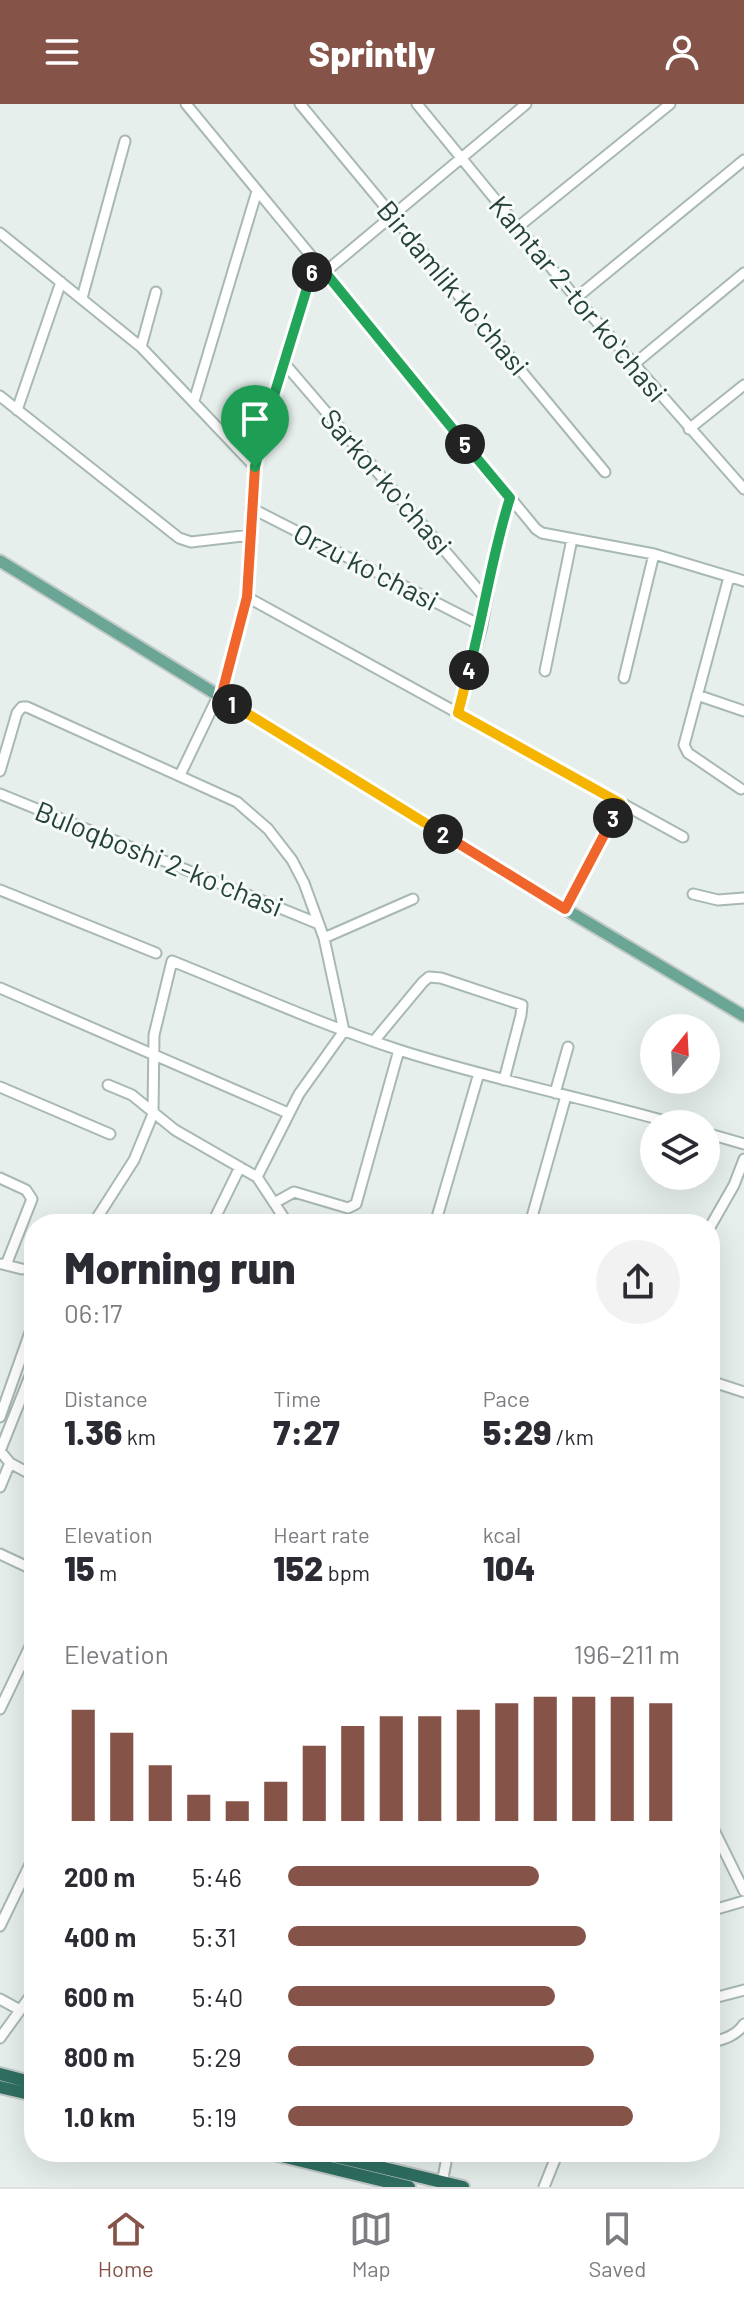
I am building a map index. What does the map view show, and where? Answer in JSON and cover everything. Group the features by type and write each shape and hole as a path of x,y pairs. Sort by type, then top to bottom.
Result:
{"highway":[{"path":"0,2074 24,2080"},
{"path":"0,2087 24,2093"},
{"path":"306,2162 409,2187"},
{"path":"357,2162 463,2187"}],"main road":[{"path":"0,561 744,1016"}],"street":[{"path":"186,104 536,529 654,554 744,581"},
{"name":"Birdamlik koʻchasi","path":"300,104 605,472"},
{"name":"Kamtar 2-tor koʻchasi","path":"417,104 576,298 744,489"},
{"path":"325,272 526,104"},
{"path":"518,227 666,105"},
{"path":"82,298 125,141"},
{"path":"576,298 744,160"},
{"path":"194,401 257,191"},
{"path":"0,233 141,347 255,467"},
{"path":"180,775 220,697 247,597 255,467 267,418 316,261"},
{"path":"633,365 744,273"},
{"path":"17,410 61,282"},
{"path":"141,347 156,292"},
{"name":"Sarkor koʻchasi","path":"285,364 487,600"},
{"path":"689,429 744,385"},
{"path":"0,396 179,538 191,542 251,535"},
{"path":"458,713 482,626 497,539 510,498"},
{"name":"Orzu koʻchasi","path":"251,508 482,626"},
{"path":"545,671 572,539"},
{"path":"624,678 654,554"},
{"path":"729,577 684,745 685,750 741,789"},
{"path":"247,597 683,837"},
{"path":"697,695 744,711"},
{"path":"0,771 17,713 22,707 27,707 237,802 268,829 298,871 324,938 344,1031 288,1113 257,1177"},
{"name":"Buloqboshi 2-koʻchasi","path":"0,794 319,924"},
{"path":"565,909 620,803"},
{"path":"0,890 156,953"},
{"path":"693,894 718,900 744,898"},
{"path":"324,938 413,899"},
{"path":"99,1214 134,1160 153,1114 152,1052 172,961 399,1050 640,1115"},
{"path":"374,1041 423,982 429,977 441,978 522,1005 504,1080"},
{"path":"0,988 288,1113"},
{"path":"555,1093 568,1047"},
{"path":"276,1202 294,1192 348,1208 356,1204 399,1050"},
{"path":"438,1214 479,1073"},
{"path":"108,1085 132,1095 175,1130 257,1177 283,1214"},
{"path":"0,1087 110,1134"},
{"path":"533,1214 566,1096"},
{"path":"720,1137 744,1144"},
{"path":"717,1214 744,1159"},
{"path":"217,1214 240,1167"},
{"path":"0,1178 26,1190 32,1199 25,1214"},
{"path":"22,1269 3,1264 24,1217"},
{"path":"0,1417 24,1349"},
{"path":"720,1384 744,1392"},
{"path":"24,1391 0,1451 10,1463 24,1471"},
{"path":"0,1487 10,1463"},
{"path":"0,1554 24,1565"},
{"path":"0,1709 24,1659"},
{"path":"720,1842 744,1891"},
{"path":"0,1926 24,1877"},
{"path":"720,1908 744,1901"},
{"path":"720,1996 744,1990"},
{"path":"0,1999 20,2010"},
{"path":"0,2038 24,2005"},
{"path":"720,2040 739,2031 744,2024"},
{"path":"442,2183 446,2162"},
{"path":"544,2187 554,2162"}],"route":[{"path":"316,261 510,498 497,539 482,626 458,713 620,803 565,909 221,697 247,597 255,467 267,418 316,261"}]}
